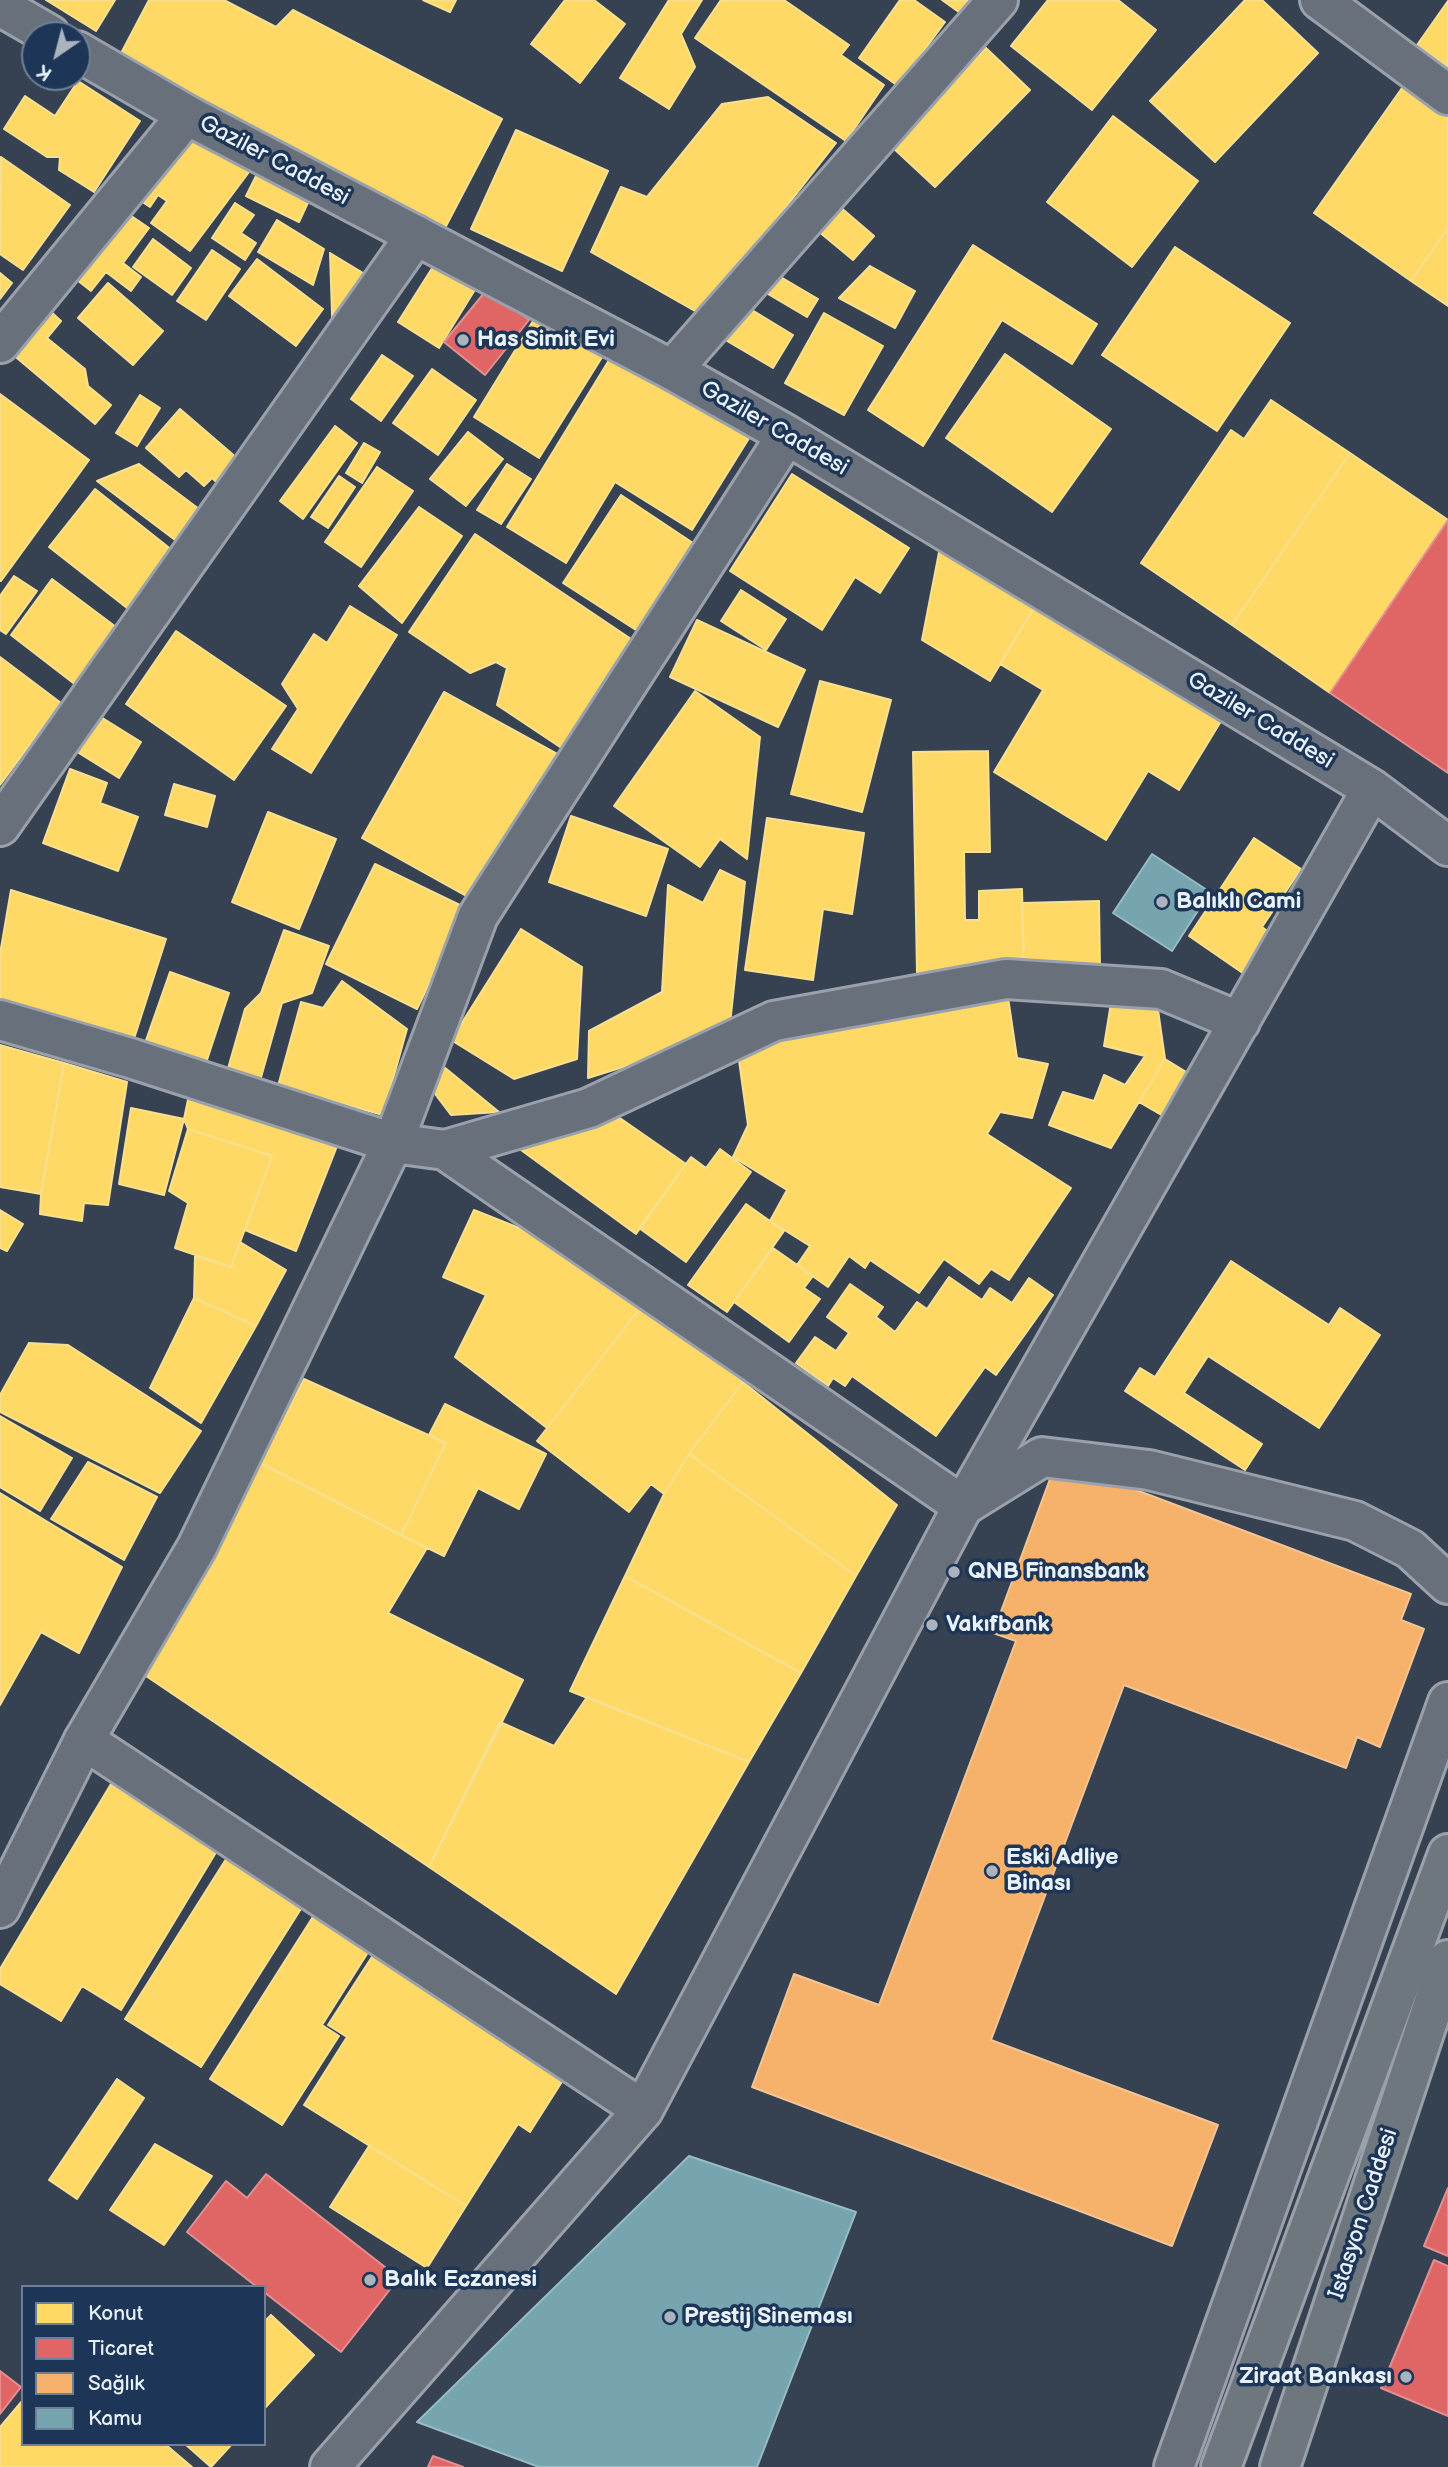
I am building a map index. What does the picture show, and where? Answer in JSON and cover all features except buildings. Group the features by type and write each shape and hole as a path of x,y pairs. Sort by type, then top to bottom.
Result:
{"main road":[{"path":"1221,2467 1448,1854"},
{"name":"Istasyon Caddesi","path":"1280,2467 1448,1960"}],"street":[{"path":"671,370 998,0"},
{"path":"1320,0 1448,95"},
{"path":"0,6 26,21"},
{"name":"Gaziler Caddesi","path":"91,59 187,115 671,370 787,435 1372,789 1448,846"},
{"path":"0,343 187,115"},
{"path":"0,826 416,235"},
{"path":"0,1908 84,1740 197,1546 393,1143 478,916 787,435"},
{"path":"330,2467 643,2110 962,1506 1372,789"},
{"path":"0,1020 130,1058 393,1143 445,1150 589,1108 774,1021 1006,979 1161,989 1240,1022"},
{"path":"445,1150 962,1506"},
{"path":"962,1506 1042,1457 1149,1471 1355,1521 1410,1549 1448,1584"},
{"path":"1174,2467 1448,1702"},
{"path":"84,1740 643,2110"}],"place":[{"name":"Has Simit Evi","path":"463,340"},
{"name":"Balıklı Cami","path":"1162,902"},
{"name":"QNB Finansbank","path":"954,1572"},
{"name":"Vakıfbank","path":"932,1625"},
{"name":"Eski Adliye Binası","path":"992,1871"},
{"name":"Balık Eczanesi","path":"370,2280"},
{"name":"Prestij Sineması","path":"670,2317"},
{"name":"Ziraat Bankası","path":"1406,2377"}]}
